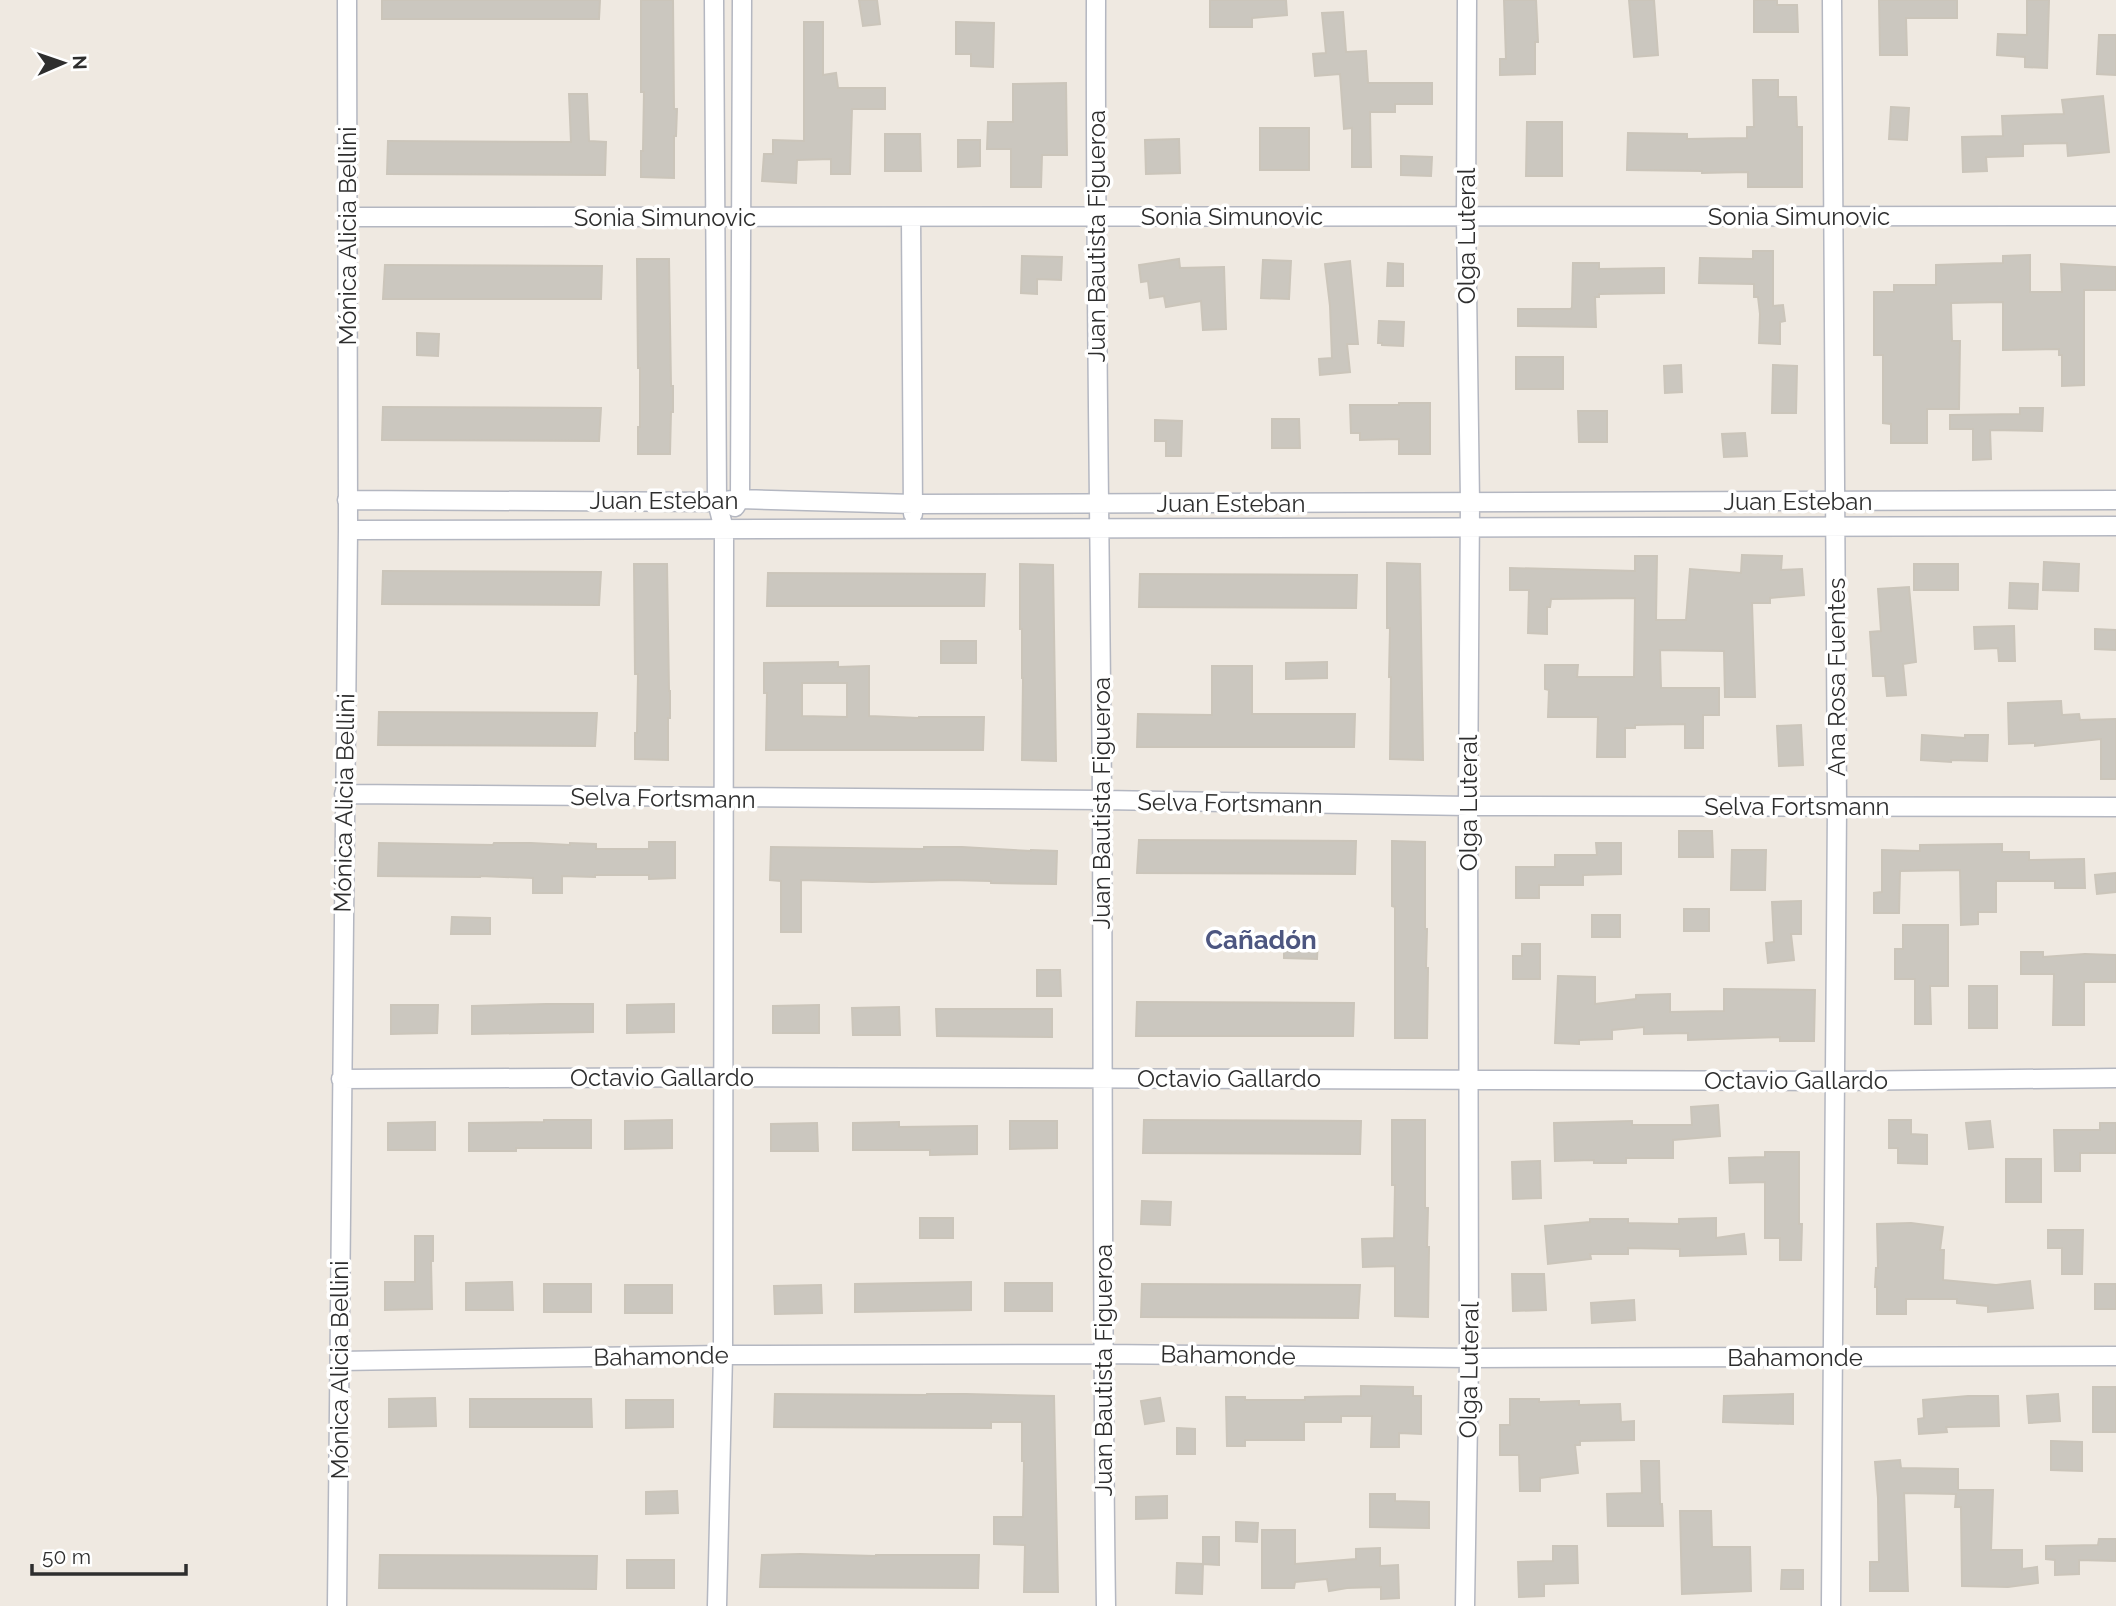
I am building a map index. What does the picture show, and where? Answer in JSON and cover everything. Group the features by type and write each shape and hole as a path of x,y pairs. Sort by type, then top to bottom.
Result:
{"street":[{"name":"Mónica Alicia Bellini","path":"337,1606 348,530 347,0"},
{"path":"714,0 717,502 724,529 723,1355 717,1606"},
{"path":"724,529 740,499 741,0"},
{"name":"Juan Bautista Figueroa","path":"1096,0 1102,1354 1106,1606"},
{"name":"Olga Luteral","path":"1465,1606 1469,1358 1470,502 1465,216 1467,0"},
{"name":"Ana Rosa Fuentes","path":"1831,1606 1837,806 1832,0"},
{"name":"Sonia Simunovic","path":"347,217 2116,216"},
{"path":"911,217 912,529"},
{"name":"Juan Esteban","path":"346,500 717,502 740,499 913,504 2116,500"},
{"name":"Juan Esteban","path":"348,530 2116,526"},
{"name":"Selva Fortsmann","path":"344,794 1468,806 2116,807"},
{"name":"Octavio Gallardo","path":"341,1079 723,1077 1834,1081 2116,1078"},
{"name":"Bahamonde","path":"340,1361 723,1355 1102,1354 1469,1358 2116,1356"}],"building":[{"path":"382,0 600,0 599,19 382,19"},
{"path":"641,0 673,0 674,109 677,109 674,178 641,177 644,92 641,92"},
{"path":"859,0 877,0 880,24 863,26"},
{"path":"1210,0 1286,0 1287,15 1252,18 1252,27 1210,27"},
{"path":"1504,0 1536,0 1538,42 1535,42 1535,74 1500,75 1500,59 1506,59"},
{"path":"1629,0 1654,0 1658,55 1634,57"},
{"path":"1754,0 1777,0 1777,5 1797,5 1798,32 1754,32"},
{"path":"1879,0 1957,0 1957,18 1906,18 1907,55 1880,55"},
{"path":"2027,0 2049,0 2047,68 2025,67 2025,57 1997,55 1998,34 2027,35"},
{"path":"1343,12 1346,52 1366,51 1368,83 1432,83 1432,104 1395,104 1395,112 1370,112 1371,167 1352,167 1352,128 1344,129 1340,74 1315,76 1313,54 1326,53 1322,13"},
{"path":"804,22 823,22 823,75 836,73 838,88 885,88 885,109 852,109 850,174 831,174 831,159 797,160 796,183 762,181 764,154 773,154 773,140 804,141"},
{"path":"956,22 994,23 993,67 971,66 971,54 956,54"},
{"path":"2099,35 2116,35 2116,75 2097,74"},
{"path":"1753,80 1778,80 1778,97 1796,97 1797,127 1802,127 1802,187 1748,187 1748,172 1627,170 1628,133 1687,134 1687,139 1747,138 1747,127 1754,127"},
{"path":"1066,83 1067,155 1042,155 1041,187 1011,187 1011,149 987,149 988,122 1013,122 1013,84"},
{"path":"569,94 587,94 589,141 606,142 605,175 387,174 388,141 571,142"},
{"path":"2103,96 2109,152 2068,156 2067,143 2023,144 2023,156 1986,157 1987,171 1963,172 1962,137 2003,136 2002,116 2064,114 2062,100"},
{"path":"1891,107 1909,108 1907,140 1889,139"},
{"path":"1527,122 1562,122 1562,176 1526,176"},
{"path":"1260,128 1309,128 1309,170 1260,170"},
{"path":"885,134 920,134 921,171 885,171"},
{"path":"1179,139 1180,173 1146,174 1145,140"},
{"path":"958,140 980,140 980,166 958,167"},
{"path":"1401,156 1432,157 1431,176 1401,175"},
{"path":"1753,251 1773,251 1773,306 1783,305 1785,321 1780,322 1780,344 1759,343 1760,314 1758,297 1754,297 1754,284 1699,283 1700,258 1753,259"},
{"path":"2030,255 2030,292 2062,292 2061,264 2116,267 2116,290 2084,290 2084,385 2062,386 2062,355 2059,355 2059,349 2003,350 2003,302 1951,303 1952,341 1960,341 1959,409 1927,409 1927,443 1891,443 1891,424 1883,423 1883,355 1874,355 1874,292 1894,292 1894,285 1936,285 1936,265 2003,263 2003,256"},
{"path":"1022,256 1062,257 1061,280 1037,279 1037,294 1021,293"},
{"path":"637,259 669,259 673,386 670,454 638,454 640,368"},
{"path":"1179,259 1180,268 1224,267 1226,329 1203,330 1201,301 1166,307 1164,296 1150,298 1148,281 1141,282 1139,265"},
{"path":"1263,260 1291,261 1289,299 1261,298"},
{"path":"1350,261 1358,344 1347,344 1350,372 1320,375 1319,359 1332,358 1325,264"},
{"path":"1388,263 1403,264 1403,286 1387,286"},
{"path":"1573,263 1599,263 1599,269 1664,268 1664,293 1599,294 1599,297 1595,297 1596,327 1518,326 1518,309 1571,309"},
{"path":"385,265 602,266 601,299 383,299"},
{"path":"1379,321 1404,322 1403,346 1378,343"},
{"path":"417,333 439,334 438,356 417,355"},
{"path":"1516,357 1563,357 1563,389 1516,389"},
{"path":"1681,365 1682,392 1665,393 1664,366"},
{"path":"1773,365 1797,366 1796,413 1772,413"},
{"path":"1430,403 1430,454 1399,454 1399,439 1360,440 1360,433 1351,433 1350,405"},
{"path":"383,407 601,408 599,441 382,440"},
{"path":"2020,408 2043,408 2042,431 1990,430 1991,459 1973,460 1973,429 1950,429 1950,415 2020,414"},
{"path":"1578,411 1607,411 1607,442 1579,442"},
{"path":"1272,419 1299,419 1300,448 1272,448"},
{"path":"1155,420 1182,421 1181,456 1166,456 1166,441 1155,441"},
{"path":"1745,433 1747,456 1724,457 1722,434"},
{"path":"1742,555 1782,556 1781,570 1802,569 1804,595 1770,598 1770,603 1752,603 1755,697 1725,697 1724,651 1660,650 1661,688 1719,688 1719,715 1703,715 1703,748 1685,748 1685,724 1635,725 1635,728 1625,728 1625,757 1597,757 1598,717 1548,717 1549,690 1545,689 1545,665 1578,665 1577,677 1634,677 1635,598 1551,599 1550,607 1547,607 1547,634 1528,633 1529,590 1510,590 1510,568 1635,571 1635,556 1657,556 1656,620 1686,620 1690,569 1741,573"},
{"path":"2044,562 2079,564 2078,591 2043,590"},
{"path":"1387,563 1420,564 1423,760 1390,759 1391,677 1390,628 1387,628"},
{"path":"634,564 667,564 670,691 668,760 635,759 638,674 635,674"},
{"path":"1020,564 1053,565 1056,761 1022,760"},
{"path":"1914,564 1958,564 1958,590 1914,590"},
{"path":"383,571 601,572 599,605 382,604"},
{"path":"768,573 985,574 984,606 767,606"},
{"path":"1140,574 1357,575 1356,608 1139,607"},
{"path":"2010,583 2038,584 2037,609 2009,608"},
{"path":"1909,587 1916,662 1903,664 1906,695 1887,696 1885,676 1873,676 1870,632 1881,631 1878,589"},
{"path":"2014,626 2015,661 1999,661 1998,648 1975,649 1974,627"},
{"path":"2095,629 2116,630 2116,650 2095,649"},
{"path":"941,641 976,641 976,663 941,663"},
{"path":"838,662 838,667 869,666 869,716 984,717 983,750 766,750 767,693 764,693 764,663","holes":["802,683 847,683 847,717 802,716"]},
{"path":"1327,662 1327,678 1286,679 1286,663"},
{"path":"1212,666 1252,666 1252,714 1355,714 1354,747 1137,747 1138,714 1212,715"},
{"path":"2061,701 2062,715 2079,714 2080,720 2116,719 2116,779 2101,779 2101,739 2035,746 2035,743 2009,744 2008,703"},
{"path":"379,712 597,713 595,746 378,745"},
{"path":"1801,725 1803,765 1779,766 1777,726"},
{"path":"1922,735 1965,738 1965,735 1988,735 1987,761 1921,760"},
{"path":"1679,831 1712,831 1713,857 1679,857"},
{"path":"1139,840 1356,841 1355,874 1137,873"},
{"path":"1392,841 1425,842 1427,1038 1395,1038"},
{"path":"649,842 675,842 675,878 649,879 649,875 562,876 562,893 533,893 533,878 378,876 379,843 570,843 596,844 596,849 649,849"},
{"path":"1596,843 1621,843 1621,874 1583,875 1583,885 1539,885 1539,898 1516,898 1516,867 1555,867 1555,855 1597,855"},
{"path":"2002,844 2002,852 2029,852 2029,860 2084,859 2085,888 2055,888 2055,881 1996,881 1996,912 1978,912 1978,924 1961,925 1960,870 1900,871 1899,913 1874,913 1874,893 1882,892 1882,850 1920,851 1920,845"},
{"path":"771,847 962,847 1057,851 1056,884 949,880 801,880 801,932 781,932 781,881 770,880"},
{"path":"1732,850 1766,850 1765,890 1731,890"},
{"path":"2116,873 2116,892 2097,894 2095,875"},
{"path":"1801,901 1801,934 1791,934 1794,960 1768,963 1766,943 1774,942 1772,902"},
{"path":"1684,909 1709,909 1709,931 1684,931"},
{"path":"1592,915 1620,915 1620,937 1592,937"},
{"path":"452,917 490,918 490,934 451,934"},
{"path":"1903,925 1948,925 1948,986 1930,986 1931,1024 1915,1024 1915,979 1895,979 1895,949 1903,949"},
{"path":"1284,937 1318,939 1317,959 1284,958"},
{"path":"1522,944 1540,944 1540,979 1513,979 1513,956 1522,956"},
{"path":"2021,952 2043,952 2043,957 2116,955 2116,982 2084,982 2084,1025 2053,1025 2054,974 2021,974"},
{"path":"1037,970 1060,970 1061,996 1037,996"},
{"path":"1558,976 1595,977 1595,1004 1636,999 1636,995 1670,994 1670,1012 1724,1011 1724,989 1815,990 1814,1041 1780,1041 1780,1037 1688,1040 1688,1033 1644,1034 1644,1027 1612,1030 1612,1039 1579,1040 1579,1044 1555,1043"},
{"path":"1969,986 1997,986 1997,1028 1969,1028"},
{"path":"1137,1002 1354,1003 1353,1036 1136,1036"},
{"path":"593,1004 593,1032 472,1034 472,1006"},
{"path":"674,1004 674,1032 627,1033 627,1005"},
{"path":"391,1005 438,1005 437,1033 391,1034"},
{"path":"819,1005 819,1033 773,1033 773,1006"},
{"path":"899,1007 900,1035 853,1035 852,1008"},
{"path":"936,1009 1052,1009 1052,1037 937,1036"},
{"path":"1718,1105 1720,1136 1673,1140 1673,1158 1626,1158 1626,1163 1555,1161 1554,1123 1632,1121 1632,1125 1692,1125 1691,1107"},
{"path":"591,1120 591,1148 469,1151 469,1123"},
{"path":"672,1120 672,1148 625,1149 625,1121"},
{"path":"1144,1120 1361,1121 1360,1154 1143,1153"},
{"path":"1392,1120 1425,1120 1428,1317 1395,1316 1395,1266 1363,1267 1362,1239 1394,1238"},
{"path":"1889,1120 1911,1120 1911,1134 1927,1135 1927,1164 1898,1163 1898,1148 1889,1148"},
{"path":"1010,1121 1057,1121 1057,1148 1010,1149"},
{"path":"1990,1121 1993,1147 1969,1149 1966,1123"},
{"path":"435,1122 435,1150 388,1150 388,1123"},
{"path":"899,1122 899,1127 977,1126 977,1154 930,1155 930,1150 853,1150 853,1123"},
{"path":"817,1123 818,1151 771,1151 771,1124"},
{"path":"2100,1123 2116,1123 2116,1153 2080,1153 2080,1171 2055,1171 2054,1130 2100,1130"},
{"path":"1765,1152 1799,1152 1801,1260 1780,1260 1780,1238 1765,1238 1765,1182 1730,1183 1729,1158 1765,1157"},
{"path":"2006,1159 2041,1159 2041,1202 2006,1202"},
{"path":"1540,1161 1541,1198 1513,1199 1512,1162"},
{"path":"1142,1201 1171,1202 1170,1225 1141,1224"},
{"path":"920,1218 953,1218 953,1238 920,1238"},
{"path":"1716,1218 1716,1238 1744,1234 1746,1254 1680,1256 1680,1249 1628,1248 1628,1254 1590,1254 1591,1259 1548,1264 1545,1226 1590,1222 1590,1219 1628,1219 1628,1223 1679,1224 1679,1219"},
{"path":"1911,1223 1943,1227 1940,1250 1944,1250 1943,1280 1996,1285 2030,1281 2033,1308 1988,1312 1988,1306 1957,1303 1957,1299 1906,1299 1906,1314 1877,1314 1877,1224"},
{"path":"2048,1230 2083,1230 2082,1274 2062,1274 2062,1248 2048,1248"},
{"path":"415,1236 433,1236 432,1309 385,1310 385,1282 415,1282"},
{"path":"1512,1274 1544,1274 1546,1310 1513,1311"},
{"path":"512,1282 513,1310 466,1310 466,1283"},
{"path":"971,1282 971,1310 855,1312 855,1284"},
{"path":"1005,1283 1052,1283 1052,1311 1005,1311"},
{"path":"544,1284 591,1284 591,1312 544,1312"},
{"path":"1142,1284 1360,1285 1358,1318 1141,1317"},
{"path":"2095,1284 2116,1284 2116,1309 2095,1309"},
{"path":"625,1285 672,1285 672,1313 625,1313"},
{"path":"821,1285 822,1313 775,1314 774,1286"},
{"path":"1634,1300 1635,1320 1592,1323 1591,1303"},
{"path":"1361,1386 1413,1387 1413,1396 1421,1396 1421,1434 1399,1433 1399,1447 1371,1447 1372,1416 1341,1416 1341,1422 1304,1422 1304,1440 1245,1440 1245,1446 1227,1446 1226,1397 1245,1397 1245,1400 1305,1400 1305,1397 1361,1396"},
{"path":"2093,1387 2116,1387 2116,1432 2093,1432"},
{"path":"775,1394 1054,1396 1058,1592 1024,1592 1025,1545 994,1544 994,1517 1023,1517 1022,1422 991,1422 991,1428 774,1427"},
{"path":"1793,1394 1793,1424 1723,1422 1724,1396"},
{"path":"2058,1394 2060,1421 2029,1423 2027,1396"},
{"path":"1998,1396 1999,1426 1946,1427 1947,1432 1919,1434 1918,1419 1924,1418 1923,1400"},
{"path":"435,1398 436,1426 389,1427 389,1399"},
{"path":"1160,1398 1164,1421 1145,1424 1141,1401"},
{"path":"470,1399 591,1399 592,1427 470,1427"},
{"path":"1510,1399 1539,1399 1539,1402 1579,1401 1579,1405 1620,1404 1621,1422 1634,1421 1634,1440 1580,1441 1580,1445 1575,1445 1578,1473 1540,1478 1540,1491 1520,1491 1519,1455 1500,1455 1500,1425 1510,1425"},
{"path":"626,1400 673,1400 673,1427 626,1428"},
{"path":"1177,1428 1195,1429 1195,1454 1177,1454"},
{"path":"2051,1441 2082,1442 2082,1471 2051,1470"},
{"path":"1900,1460 1901,1468 1958,1469 1958,1490 1993,1490 1991,1550 2022,1550 2022,1569 2037,1567 2038,1583 2008,1587 1962,1586 1961,1507 1955,1507 1956,1494 1904,1493 1908,1591 1870,1591 1870,1562 1879,1562 1875,1462"},
{"path":"1641,1461 1659,1461 1663,1526 1608,1526 1607,1494 1642,1493"},
{"path":"677,1491 678,1513 646,1514 646,1492"},
{"path":"1370,1494 1395,1494 1395,1501 1429,1502 1429,1528 1370,1527"},
{"path":"1167,1496 1167,1518 1136,1519 1136,1497"},
{"path":"1680,1511 1711,1511 1712,1547 1750,1547 1751,1591 1682,1594"},
{"path":"1236,1522 1258,1523 1257,1542 1236,1541"},
{"path":"1262,1530 1295,1530 1295,1564 1356,1559 1356,1549 1380,1548 1380,1566 1398,1565 1399,1598 1381,1599 1381,1587 1329,1591 1327,1579 1295,1582 1294,1588 1262,1588"},
{"path":"1203,1537 1219,1537 1219,1565 1203,1564"},
{"path":"2099,1539 2116,1539 2116,1561 2079,1560 2079,1574 2055,1575 2055,1560 2046,1559 2046,1546 2098,1545"},
{"path":"1553,1546 1577,1546 1578,1583 1544,1584 1544,1596 1519,1597 1518,1562 1553,1561"},
{"path":"380,1555 597,1556 596,1589 379,1588"},
{"path":"762,1555 979,1555 978,1588 760,1587"},
{"path":"627,1560 674,1560 674,1588 627,1588"},
{"path":"1177,1563 1203,1564 1202,1594 1176,1593"},
{"path":"1782,1570 1803,1570 1803,1589 1781,1589"}],"district":[{"name":"Cañadón","path":"1261,940"}]}
